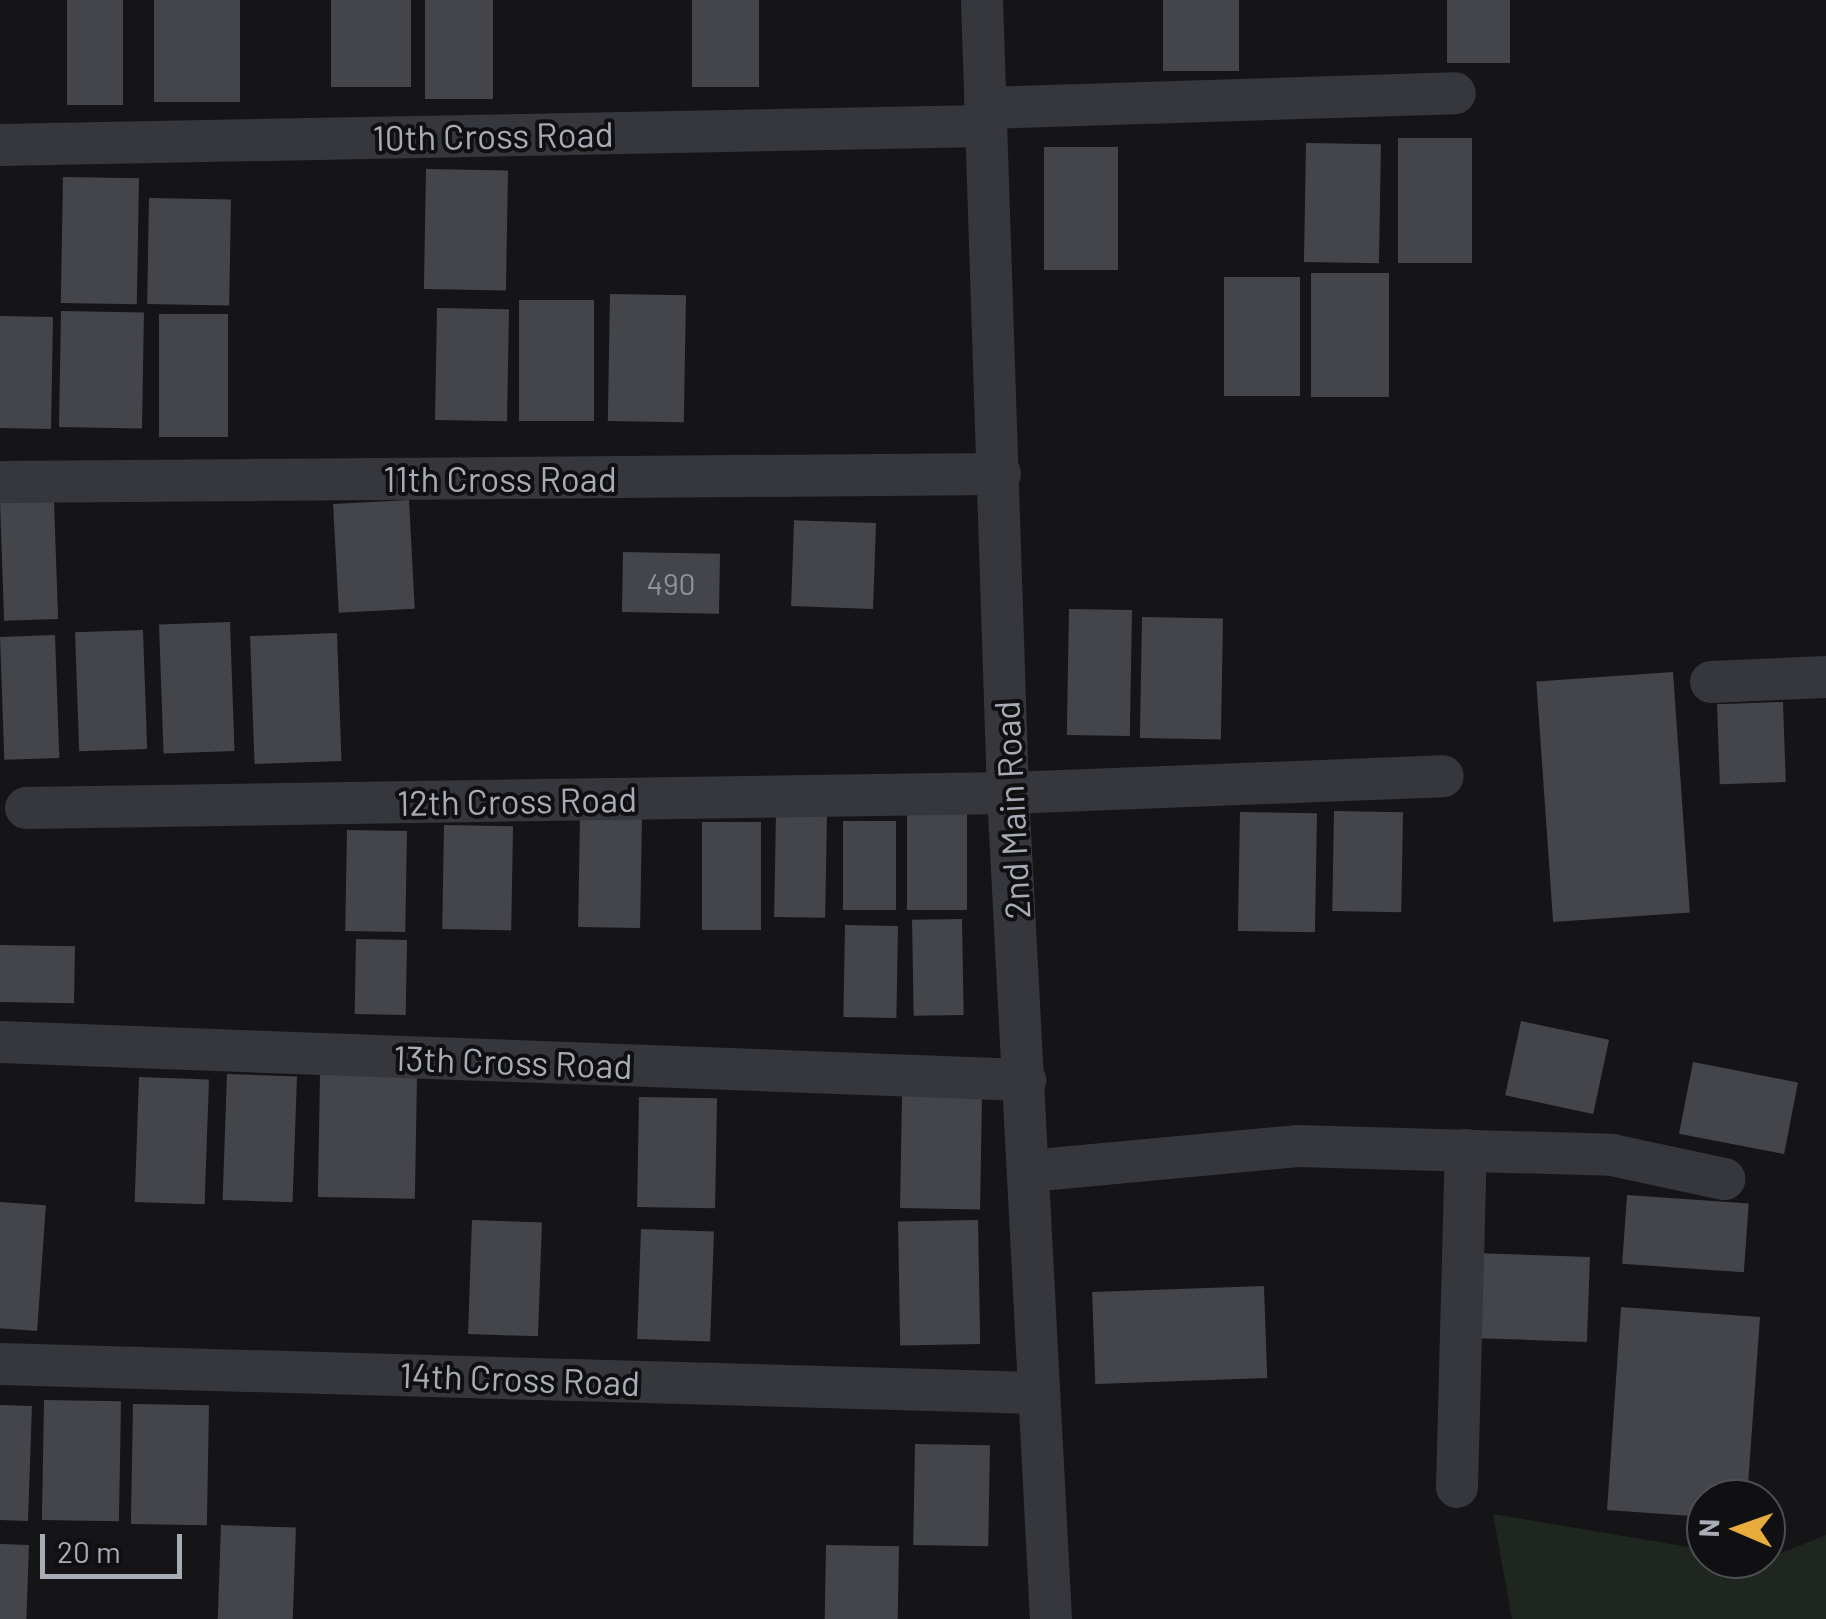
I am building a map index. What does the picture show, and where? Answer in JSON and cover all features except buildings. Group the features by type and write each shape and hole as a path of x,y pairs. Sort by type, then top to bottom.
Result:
{"street":[{"name":"2nd Main Road","path":"982,0 1008,792 1050,1619"},
{"name":"10th Cross Road","path":"0,145 986,117 1455,92"},
{"name":"11th Cross Road","path":"0,482 1000,474"},
{"path":"1711,682 1826,676"},
{"name":"12th Cross Road","path":"26,808 1008,792 1444,776"},
{"name":"13th Cross Road","path":"0,1042 1025,1080"},
{"path":"1029,1171 1297,1146 1612,1156 1724,1179"},
{"path":"1457,1487 1466,1150"},
{"name":"14th Cross Road","path":"0,1364 1039,1393"}],"shaded area":[{"path":"1493,1514 1686,1547 1686,1579 1786,1579 1786,1551 1826,1535 1826,1619 1512,1619"}]}
